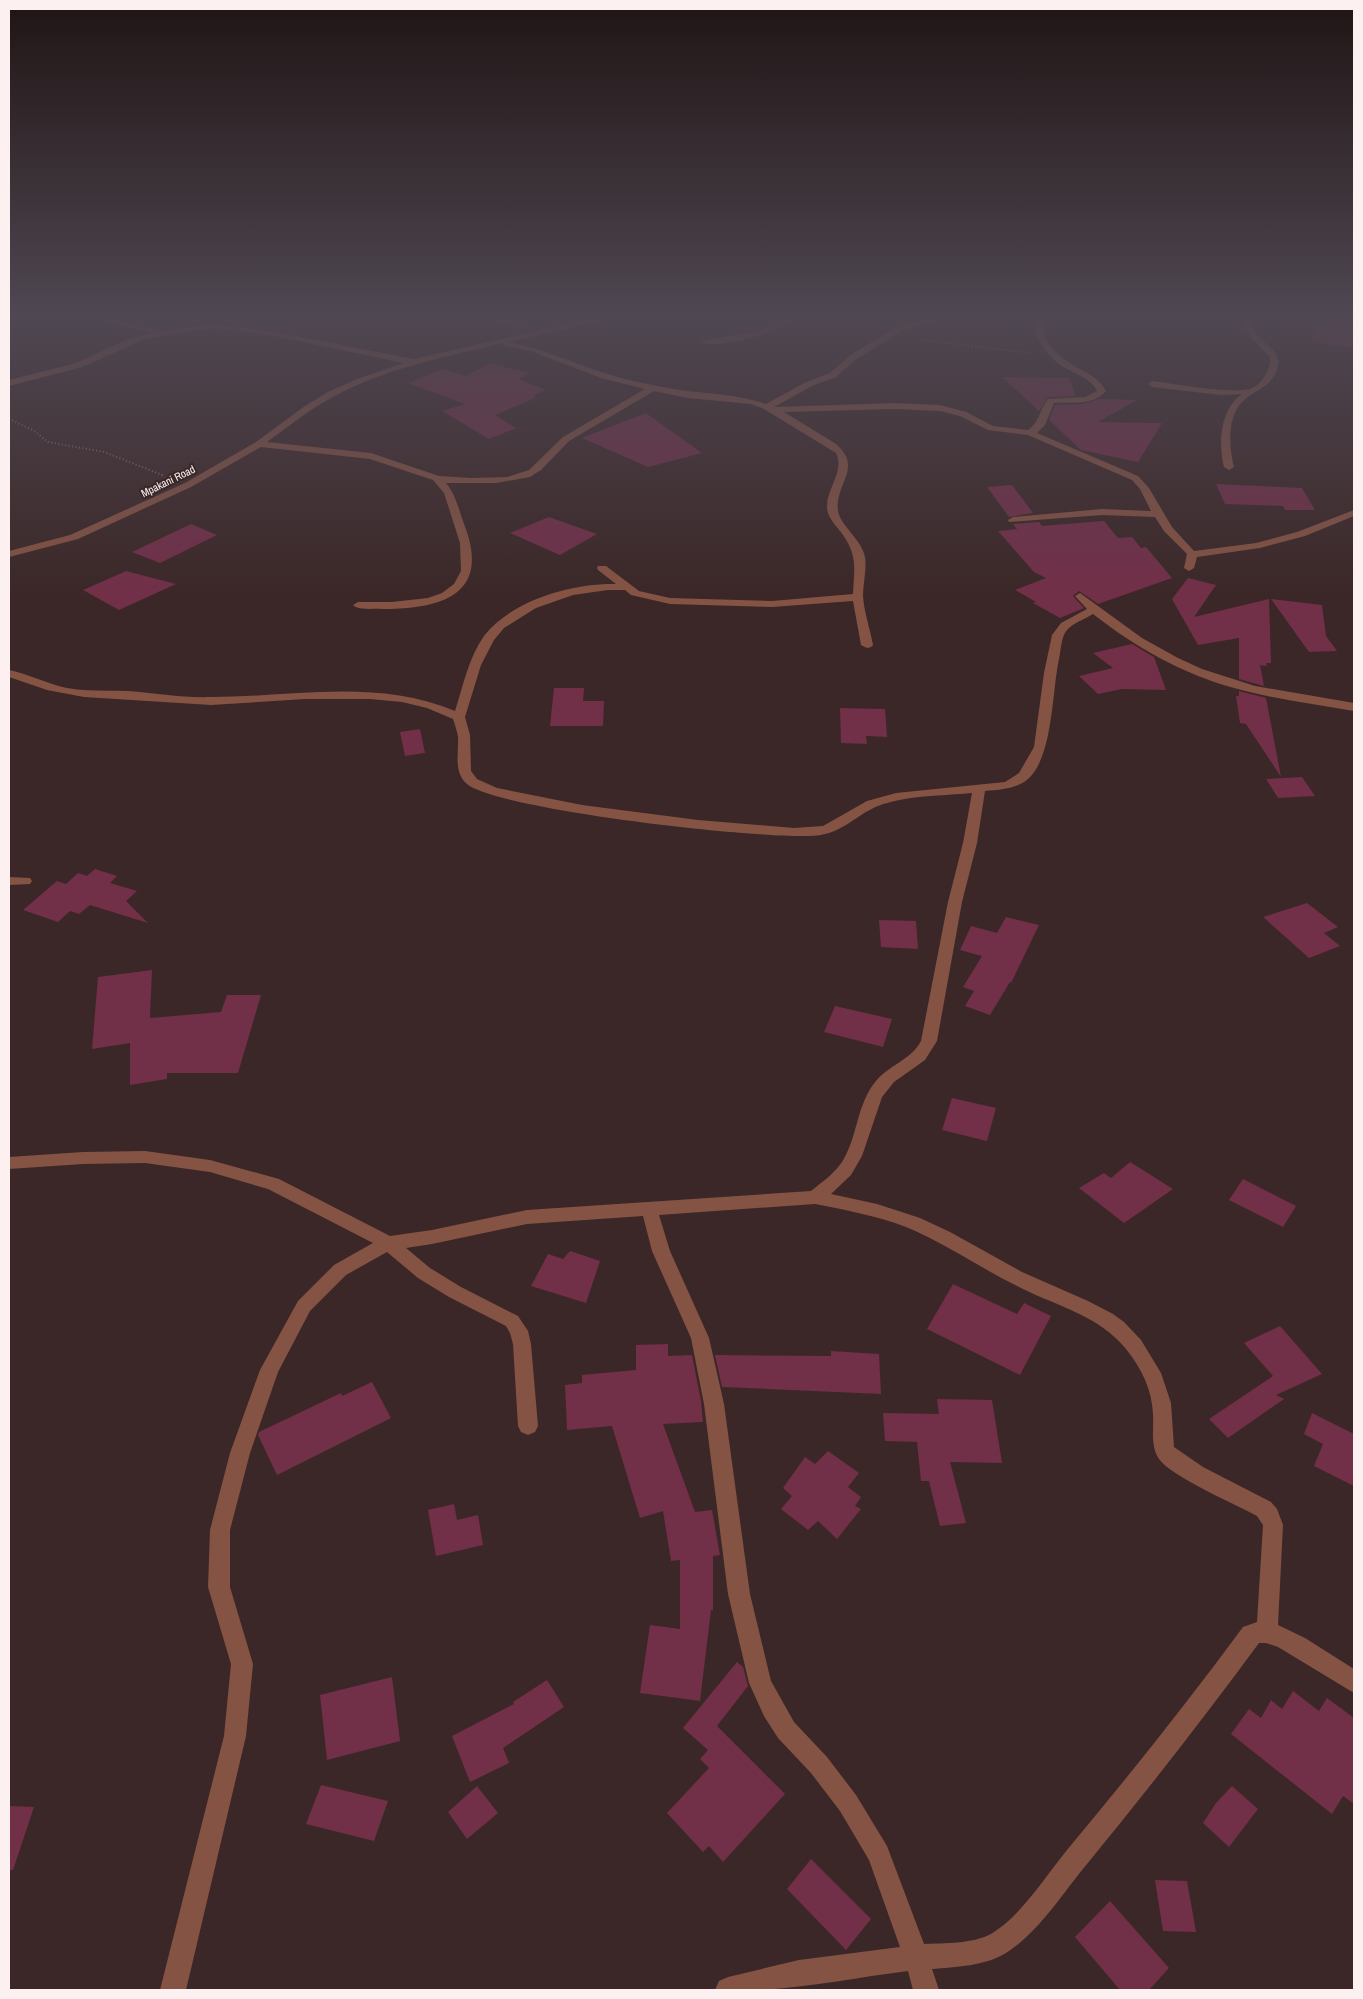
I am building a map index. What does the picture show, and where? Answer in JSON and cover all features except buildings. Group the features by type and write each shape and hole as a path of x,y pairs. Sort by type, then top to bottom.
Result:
{"street":[{"name":"Mpakani Road","path":"9,554 74,537 188,485 259,444 306,409"},
{"path":"259,444 371,456 439,479 467,481 528,475 542,464 565,439 616,409"},
{"path":"771,409 824,439 840,452 844,460 844,468 833,498 833,513 856,546 860,558 858,597 868,645"},
{"path":"945,409 963,414 991,428 1030,433 1135,478 1148,494 1168,529 1192,554"},
{"path":"1030,433 1040,428 1044,421 1046,409"},
{"path":"1229,467 1225,452 1225,440 1233,409"},
{"path":"358,605 418,605 436,602 448,595 461,582 468,554 466,542 449,494 439,479"},
{"path":"1013,520 1102,512 1158,514"},
{"path":"1192,554 1256,546 1301,534 1354,513"},
{"path":"1189,568 1192,554"},
{"path":"602,568 635,593 670,601 772,604 858,597"},
{"path":"625,586 607,585 573,590 545,600 498,626 481,654 459,717 464,735 464,771 472,783 501,794 633,816 789,831 820,831 839,825 865,807 896,797 1008,785 1024,776 1034,761 1040,747 1050,673 1058,635 1064,625 1093,610"},
{"path":"1080,596 1093,610 1147,646 1184,666 1241,686 1354,707"},
{"path":"9,673 46,686 78,693 210,701 284,696 360,696 417,700 442,708 459,717"},
{"path":"815,1197 834,1183 849,1165 859,1140 868,1107 882,1084 900,1069 917,1060 924,1053 929,1041 955,902 970,843 979,789"},
{"path":"9,881 26,881"},
{"path":"9,1163 83,1158 145,1157 210,1166 273,1184 388,1243 424,1273 455,1292 512,1321 519,1331 522,1344 528,1426"},
{"path":"172,1990 236,1736 242,1664 219,1588 220,1530 240,1453 269,1370 304,1306 340,1270 388,1243 432,1237 527,1216 815,1197 859,1206 912,1222 952,1241 1031,1285 1100,1315 1125,1336 1148,1364 1158,1385 1163,1416 1163,1446 1166,1453 1186,1467 1264,1509 1270,1516 1273,1525 1267,1632"},
{"path":"649,1208 661,1251 700,1338 714,1404 739,1594 760,1683 772,1708 786,1730 818,1765 848,1803 879,1854 926,1990"},
{"path":"728,1990 799,1973 916,1957 975,1952 996,1945 1021,1926 1112,1815 1218,1681 1250,1635 1257,1632 1267,1632 1289,1642 1354,1682"}],"path":[{"path":"9,419 16,424 31,428 37,432 40,438 50,443 84,447 111,454 188,485"}]}
